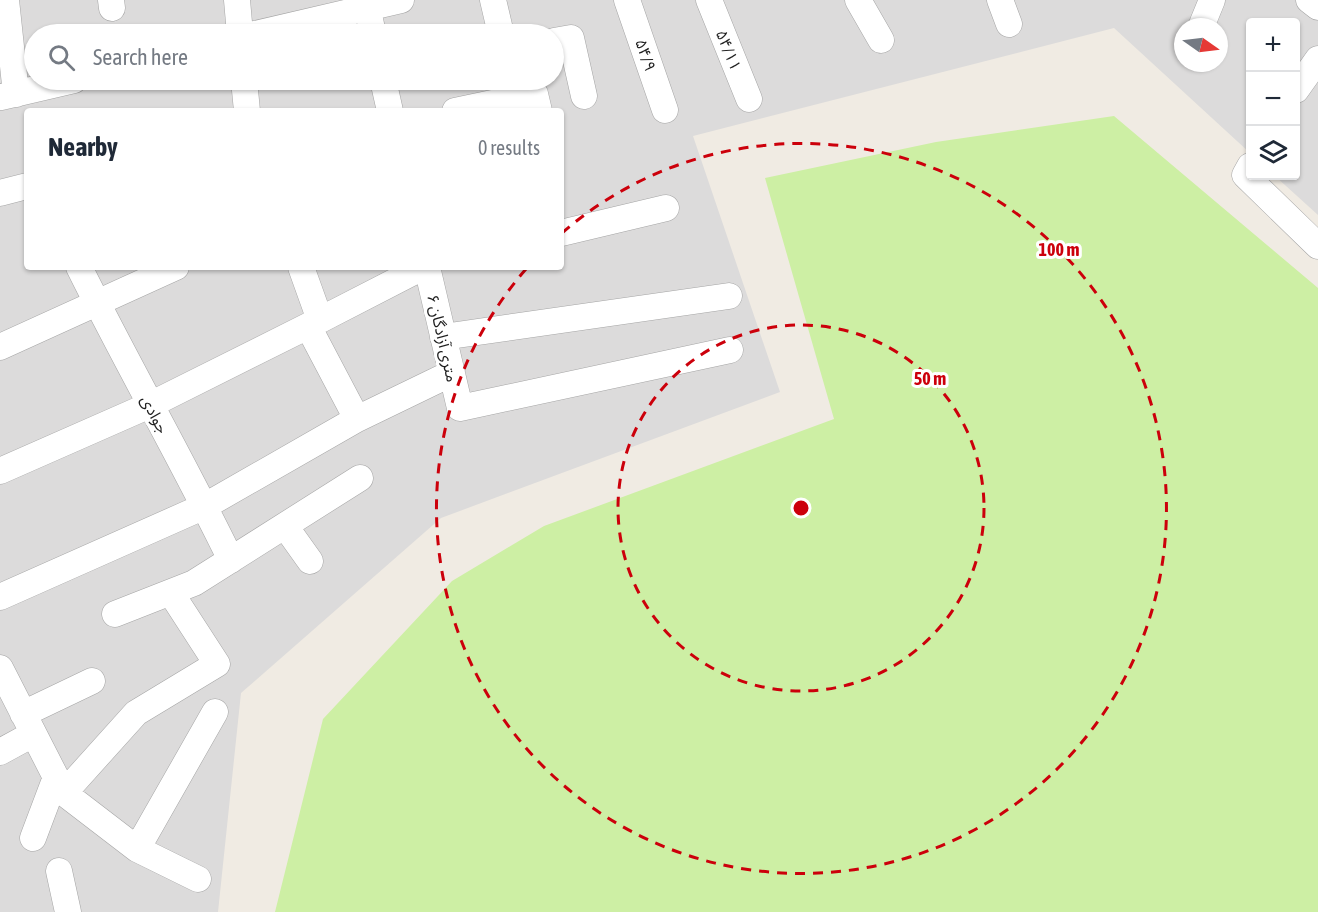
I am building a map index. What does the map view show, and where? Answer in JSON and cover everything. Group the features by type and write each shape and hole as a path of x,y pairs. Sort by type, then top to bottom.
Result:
{"street":[{"path":"6,0 8,96 33,90"},
{"path":"237,0 239,24"},
{"path":"292,24 367,4 401,0"},
{"path":"493,0 499,24"},
{"name":"۵۴/۹","path":"627,0 665,110"},
{"name":"۵۴/۱۱","path":"708,0 749,99"},
{"path":"858,0 881,40"},
{"path":"1000,0 1009,24"},
{"path":"1205,18 1212,0"},
{"path":"1310,0 1318,7"},
{"path":"367,4 371,24"},
{"path":"564,39 571,38 584,96"},
{"path":"1300,84 1318,59"},
{"path":"245,90 247,108"},
{"path":"385,90 389,108"},
{"path":"469,108 525,96"},
{"path":"1250,180 1318,246"},
{"path":"0,193 24,187"},
{"path":"564,232 666,208"},
{"name":"جوادی","path":"81,270 231,560"},
{"path":"0,347 169,270"},
{"path":"302,270 314,323 357,419"},
{"path":"0,471 150,405 419,270"},
{"name":"۶ متری آزادگان","path":"426,270 460,408 730,350"},
{"path":"443,337 729,296"},
{"path":"0,597 205,506 357,419 452,372"},
{"path":"115,614 194,584 360,478"},
{"path":"285,526 310,561"},
{"path":"33,838 60,785 136,713 217,664 171,592"},
{"path":"1,674 60,785 136,849 198,879"},
{"path":"0,752 28,724 92,681"},
{"path":"136,849 215,712"},
{"path":"59,871 68,912"}],"shaded area":[{"path":"0,0 1318,0 1318,215 1279,180 1300,180 1300,18 1246,18 1246,149 1114,28 693,136 780,392 441,518 241,693 218,912 0,912"}],"green space":[{"path":"1114,116 1318,288 1318,912 275,912 323,719 452,581 544,526 834,419 765,178 936,142"}]}
